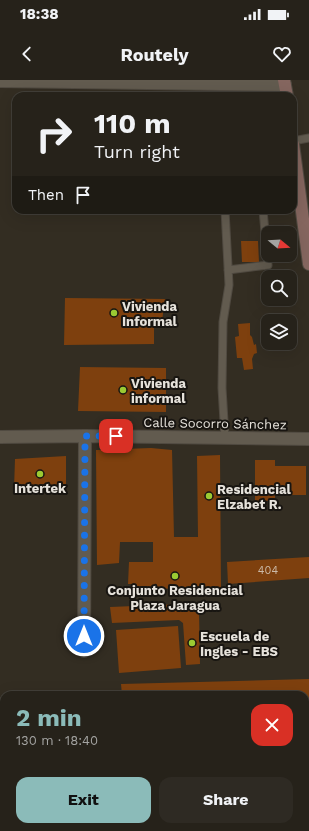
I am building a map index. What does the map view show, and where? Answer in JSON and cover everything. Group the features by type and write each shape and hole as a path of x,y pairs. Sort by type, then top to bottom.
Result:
{"main road":[{"path":"297,164 306,213 309,264"}],"street":[{"path":"0,80 212,82 285,87"},
{"path":"84,651 85,436"},
{"name":"Calle Socorro Sánchez","path":"0,437 85,436 309,439"}],"lane":[{"path":"297,141 309,138"},
{"path":"225,214 229,285 223,322 222,388 225,438"},
{"path":"228,270 268,265 263,214"}],"building":[{"path":"241,241 258,241 259,262 242,262"},
{"name":"Vivienda Informal","path":"65,298 167,299 164,302 162,324 154,326 154,344 64,345"},
{"path":"250,323 250,335 254,345 256,344 257,353 254,354 252,359 253,369 244,370 242,358 237,358 235,337 239,336 238,324"},
{"name":"Vivienda informal","path":"80,367 166,368 166,412 78,411"},
{"path":"151,448 172,450 174,537 198,537 197,456 220,455 221,588 209,590 209,587 190,586 190,590 157,588 158,592 140,591 139,588 135,587 133,584 128,584 129,562 153,562 153,542 120,542 119,563 97,565 96,450"},
{"name":"Intertek","path":"66,456 66,489 14,489 15,459"},
{"path":"255,460 275,460 275,466 306,466 306,495 275,495 275,501 255,501"},
{"path":"309,557 309,578 228,584 227,562"},
{"name":"Escuela de Ingles - EBS","path":"183,604 199,610 200,664 186,665 183,623 179,620 112,623 110,607"},
{"path":"178,626 181,668 119,673 116,630"},
{"path":"309,679 309,691 122,691 121,684"}],"place":[{"name":"Vivienda Informal","path":"114,313"},
{"name":"Vivienda informal","path":"123,390"},
{"name":"Intertek","path":"40,474"},
{"name":"Residencial Elzabet R.","path":"209,496"},
{"name":"Conjunto Residencial Plaza Jaragua","path":"175,576"},
{"name":"Escuela de Ingles - EBS","path":"192,643"}],"route":[{"path":"84,636 85,436 116,436"}]}
